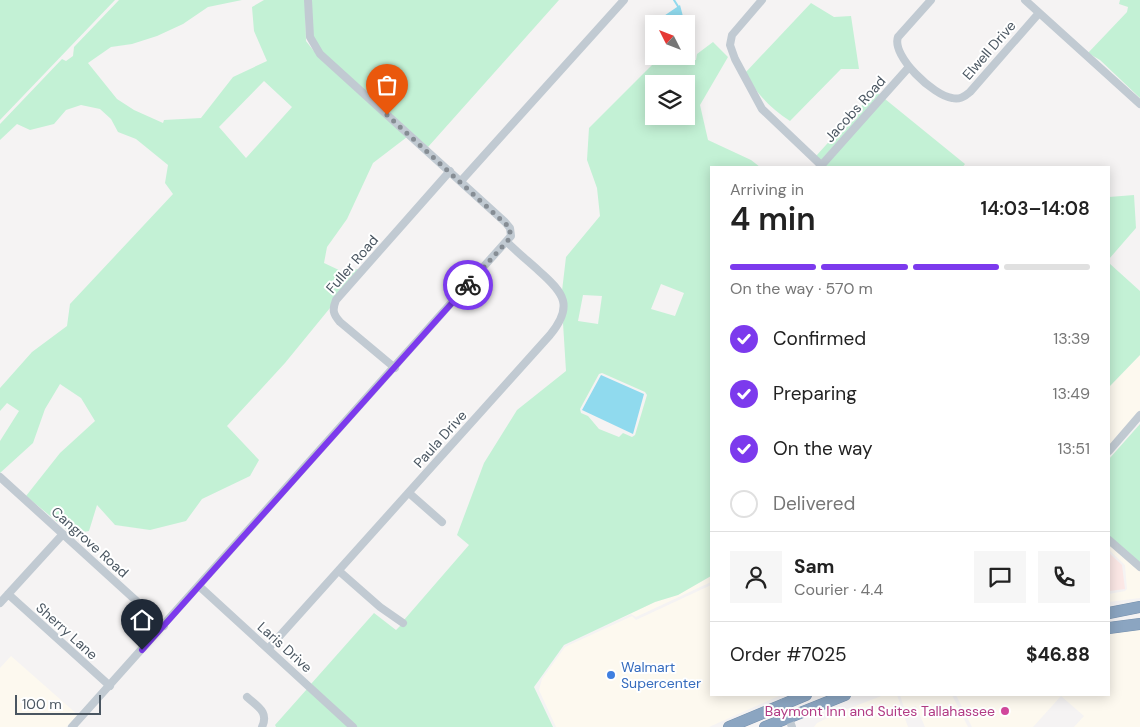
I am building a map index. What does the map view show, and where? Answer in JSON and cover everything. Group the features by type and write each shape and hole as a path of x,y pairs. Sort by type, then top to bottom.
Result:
{"highway":[{"path":"1110,613 1140,607"},
{"path":"1122,625 1140,617"},
{"path":"1110,628 1140,624"},
{"path":"729,727 803,696"},
{"path":"765,727 790,722 843,696"}],"street":[{"path":"72,727 507,242 512,234 505,222 320,54 310,38 308,0"},
{"path":"461,181 624,0"},
{"path":"762,0 732,35 732,50 762,109 820,166"},
{"path":"909,67 900,57 897,40 909,23 931,0"},
{"path":"1025,0 1140,104"},
{"name":"Elwell Drive","path":"909,67 939,94 954,99 963,97 970,92 1039,13"},
{"name":"Jacobs Road","path":"820,166 909,67"},
{"name":"Fuller Road","path":"394,368 340,322 334,315 333,308 336,300 450,171"},
{"name":"Paula Drive","path":"268,650 550,335 561,319 564,304 559,290 507,242"},
{"path":"1110,450 1140,416"},
{"name":"Cangrove Road","path":"0,477 164,626"},
{"path":"409,493 442,522"},
{"path":"0,603 63,534"},
{"path":"1110,541 1140,567"},
{"path":"339,571 380,607 403,622"},
{"name":"Laris Drive","path":"199,586 353,727"},
{"name":"Sherry Lane","path":"8,594 110,686"},
{"path":"247,697 264,712 265,720 262,727"},
{"path":"783,704 790,722"}],"shaded area":[{"path":"1140,355 1140,411 1110,445 1110,386"},
{"path":"1110,544 1140,571 1140,598 1110,602 1110,594 1127,589 1125,565 1110,551"},
{"path":"1110,554 1122,565 1125,589 1110,591"},
{"path":"710,577 710,582 636,617 631,614 604,626 655,602 678,595"},
{"path":"710,585 710,696 779,696 709,727 556,727 539,690 542,679 565,647 632,616 636,620"},
{"path":"1140,629 1140,727 1074,727 1084,716 1061,696 1110,696 1110,634"},
{"path":"11,656 78,715 66,727 0,727 0,668"},
{"path":"881,696 897,696 908,727 814,727 817,723"},
{"path":"900,696 952,696 968,727 925,727 916,706 905,711"},
{"path":"956,696 1061,696 1033,727 972,727"}],"green space":[{"path":"0,0 115,0 0,120"},
{"path":"119,0 242,0 208,7 183,24 157,36 132,44 111,47 88,63 117,99 134,110 163,123 164,120 201,118 233,77 267,61 254,31 252,7 264,0 305,0 306,41 313,50 407,137 373,163 347,219 327,247 324,263 341,271 359,269 333,298 330,308 285,363 227,426 259,460 250,476 202,499 186,521 150,530 115,525 97,505 89,531 72,534 26,496 60,453 95,421 81,398 60,384 45,409 33,443 0,473 0,441 19,411 7,403 0,411 0,388 32,352 67,326 70,304 173,194 165,183 168,165 136,139 118,132 111,119 100,109 81,105 66,110 54,124 30,130 17,124 0,140 0,124 62,59 66,61 73,56 74,47","holes":["264,81 292,107 246,158 219,127"]},
{"path":"311,0 559,0 428,147 322,52 313,37"},
{"path":"1120,0 1140,0 1140,98 1100,60 1088,53 1127,12 1128,7 1119,4"},
{"path":"811,3 834,17 851,16 859,69 841,69 790,121 764,100 745,73"},
{"path":"713,42 728,57 700,105 708,140 751,160 759,166 710,166 710,577 678,595 655,602 564,645 534,687 553,727 357,727 311,684 374,613 396,630 401,625 404,627 407,622 404,620 469,545 457,535 484,463 517,410 566,371 563,323 567,304 562,291 566,257 600,216 597,188 587,160 589,128 652,65 695,65 697,54","holes":["661,284 684,293 675,316 651,309","583,295 602,296 598,324 578,321","602,373 645,392 647,395 635,435 632,437 623,433 619,437 599,429 588,416 581,413 580,409 599,374"]},
{"path":"875,91 880,95 821,160 816,156"},
{"path":"885,99 965,164 964,166 825,166"},
{"path":"1134,195 1136,228 1110,258 1110,197"},
{"path":"1110,264 1140,291 1140,355 1110,386"},
{"path":"1140,424 1140,563 1110,537 1110,458"},
{"path":"307,689 349,727 276,727 275,725"}],"water":[{"path":"680,5 683,15 665,15"},
{"path":"601,375 644,394 633,434 582,410"}],"waterway":[{"path":"674,0 679,8"}],"way so far":[{"path":"387,115 458,178 510,228 512,234 510,238 468,285"}],"place":[{"name":"Walmart Supercenter","path":"611,675"},
{"name":"Baymont Inn and Suites Tallahassee","path":"1005,711"}],"route":[{"path":"142,650 468,285"}]}
